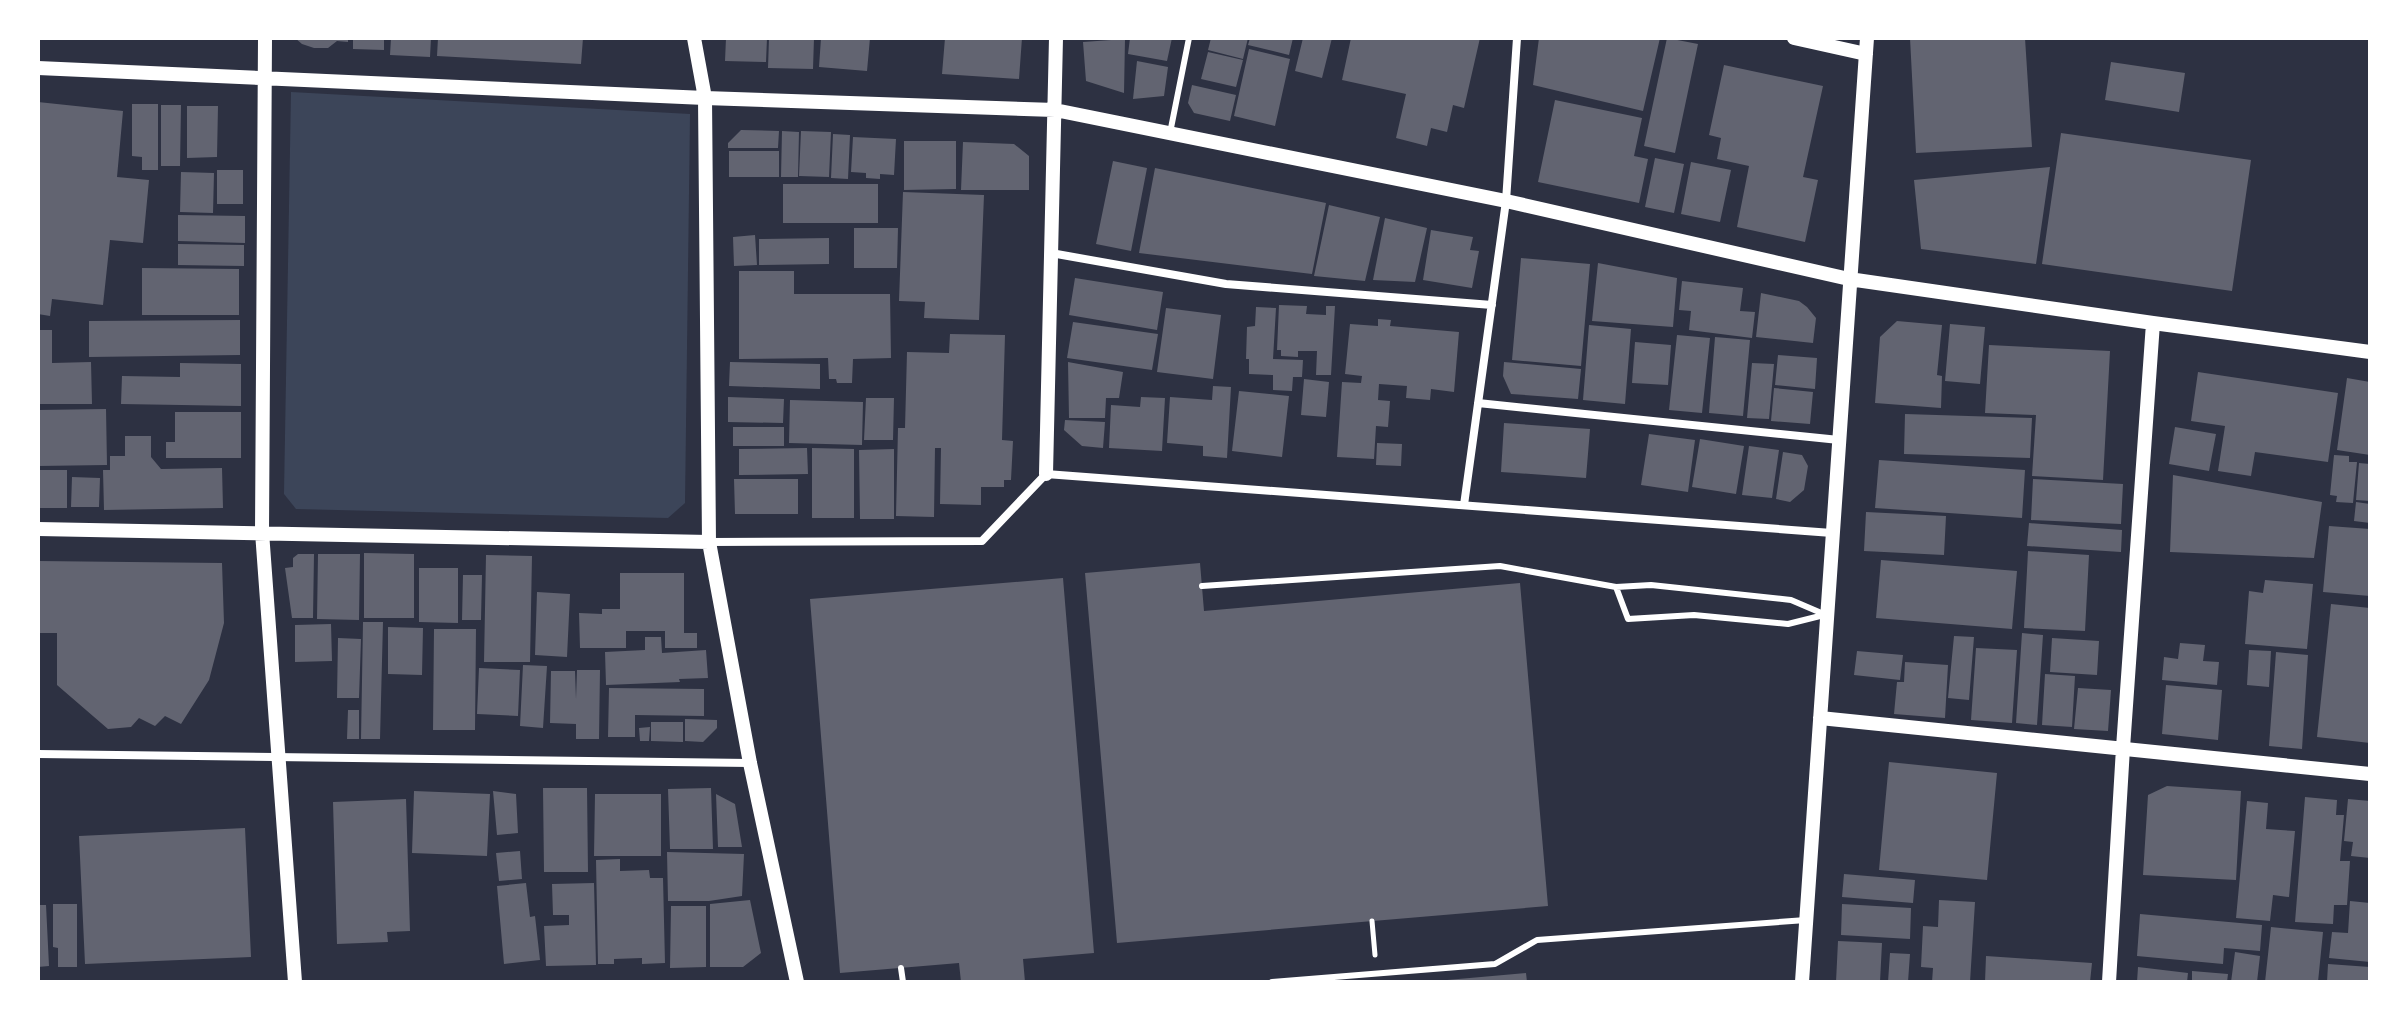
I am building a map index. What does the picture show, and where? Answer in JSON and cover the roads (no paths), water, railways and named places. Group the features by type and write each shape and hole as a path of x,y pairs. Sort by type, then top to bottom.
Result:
{"street":[{"path":"265,38 262,532 295,982"},
{"path":"694,38 705,98 709,542 750,763 797,982"},
{"path":"38,529 709,542 982,541 1046,474 1056,38"},
{"path":"1464,505 1506,201 1517,38"},
{"path":"1794,38 1866,54"},
{"path":"1802,982 1867,38"},
{"path":"38,68 705,98 1055,110 1506,201 1849,279 2370,352"},
{"path":"1051,253 1226,284 1492,305"},
{"path":"2109,982 2153,323"},
{"path":"1478,403 1839,440"},
{"path":"1046,474 1832,533"},
{"path":"1820,718 2370,774"},
{"path":"38,754 750,763"}],"lane":[{"path":"1170,133 1189,38"},
{"path":"1202,586 1500,566 1616,587 1651,585 1791,600 1826,615"},
{"path":"1616,587 1628,619 1694,615 1788,624 1826,615"},
{"path":"1272,982 1495,964 1537,940 1806,920"},
{"path":"901,968 903,982"}]}
